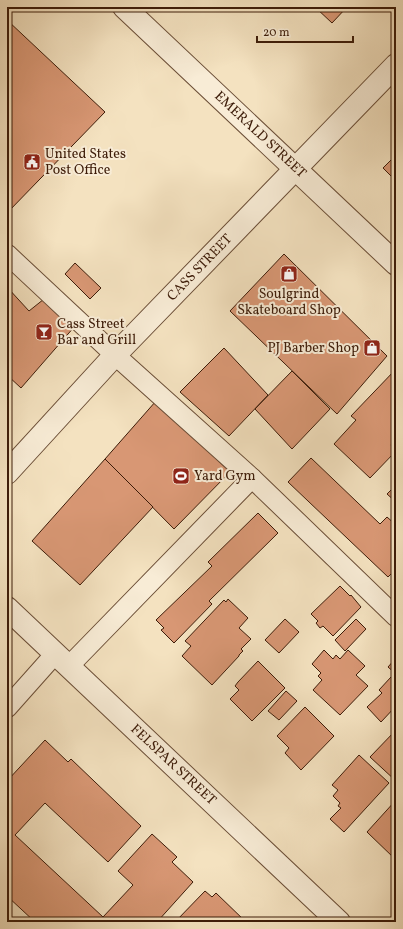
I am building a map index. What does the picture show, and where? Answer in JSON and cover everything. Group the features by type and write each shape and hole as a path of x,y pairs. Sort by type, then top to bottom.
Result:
{"street":[{"name":"EMERALD STREET","path":"124,7 396,264"},
{"name":"CASS STREET","path":"7,473 115,355 396,65"},
{"name":"FELSPAR STREET","path":"9,615 62,660 339,922"}],"lane":[{"path":"7,254 115,355 252,478 396,617"},
{"path":"7,708 62,660 252,478"}],"building":[{"path":"315,7 347,7 332,23"},
{"name":"United States Post Office","path":"7,20 105,112 7,213"},
{"path":"396,155 396,181 383,168"},
{"path":"284,254 387,356 337,414 230,311"},
{"path":"75,263 101,288 90,299 65,274"},
{"path":"7,287 29,311 44,299 75,326 21,388 7,375"},
{"path":"224,348 268,395 229,436 180,392"},
{"path":"396,369 396,439 391,445 396,451 370,478 334,444 356,420 351,416"},
{"path":"292,371 330,409 292,449 255,409"},
{"path":"156,401 230,472 174,529 105,459"},
{"path":"311,458 380,524 387,517 396,525 396,569 388,577 288,482"},
{"path":"105,459 153,507 80,585 32,541"},
{"path":"396,485 396,502 387,494"},
{"path":"258,513 278,533 209,601 212,604 174,643 161,630 164,628 156,620 212,566 208,562"},
{"path":"340,586 350,596 351,595 361,607 333,636 323,626 320,628 316,623 318,621 311,614"},
{"path":"228,599 248,618 239,628 251,639 241,649 243,651 239,656 212,685 182,656 191,646 185,641 224,600 226,602"},
{"path":"285,619 299,632 279,653 265,640"},
{"path":"356,619 366,629 345,651 335,640"},
{"path":"324,650 333,659 336,655 340,659 348,650 365,666 356,675 368,686 340,715 313,690 322,680 318,676 321,673 312,664"},
{"path":"396,658 396,674 388,667"},
{"path":"258,661 285,688 252,721 230,699 239,690 235,686"},
{"path":"391,677 396,682 396,698 393,701 396,706 381,722 367,707 382,693 379,690"},
{"path":"286,691 297,701 279,720 268,711"},
{"path":"305,707 334,736 301,770 285,753 289,748 277,736"},
{"path":"396,730 396,781 370,757"},
{"path":"45,740 68,762 71,759 141,826 108,862 45,803 15,835 103,917 133,885 118,871 152,834 177,857 172,862 193,882 157,922 35,922 7,896 7,781"},
{"path":"359,755 389,783 344,832 330,819 341,808 338,806 340,803 333,796 338,790 332,785"},
{"path":"396,800 396,858 395,859 367,832"},
{"path":"205,891 212,897 216,893 246,922 175,922"}],"place":[{"name":"United States Post Office","path":"32,162"},
{"name":"Soulgrind Skateboard Shop","path":"289,274"},
{"name":"Cass Street Bar and Grill","path":"44,332"},
{"name":"PJ Barber Shop","path":"372,348"},
{"name":"Yard Gym","path":"181,476"}]}
